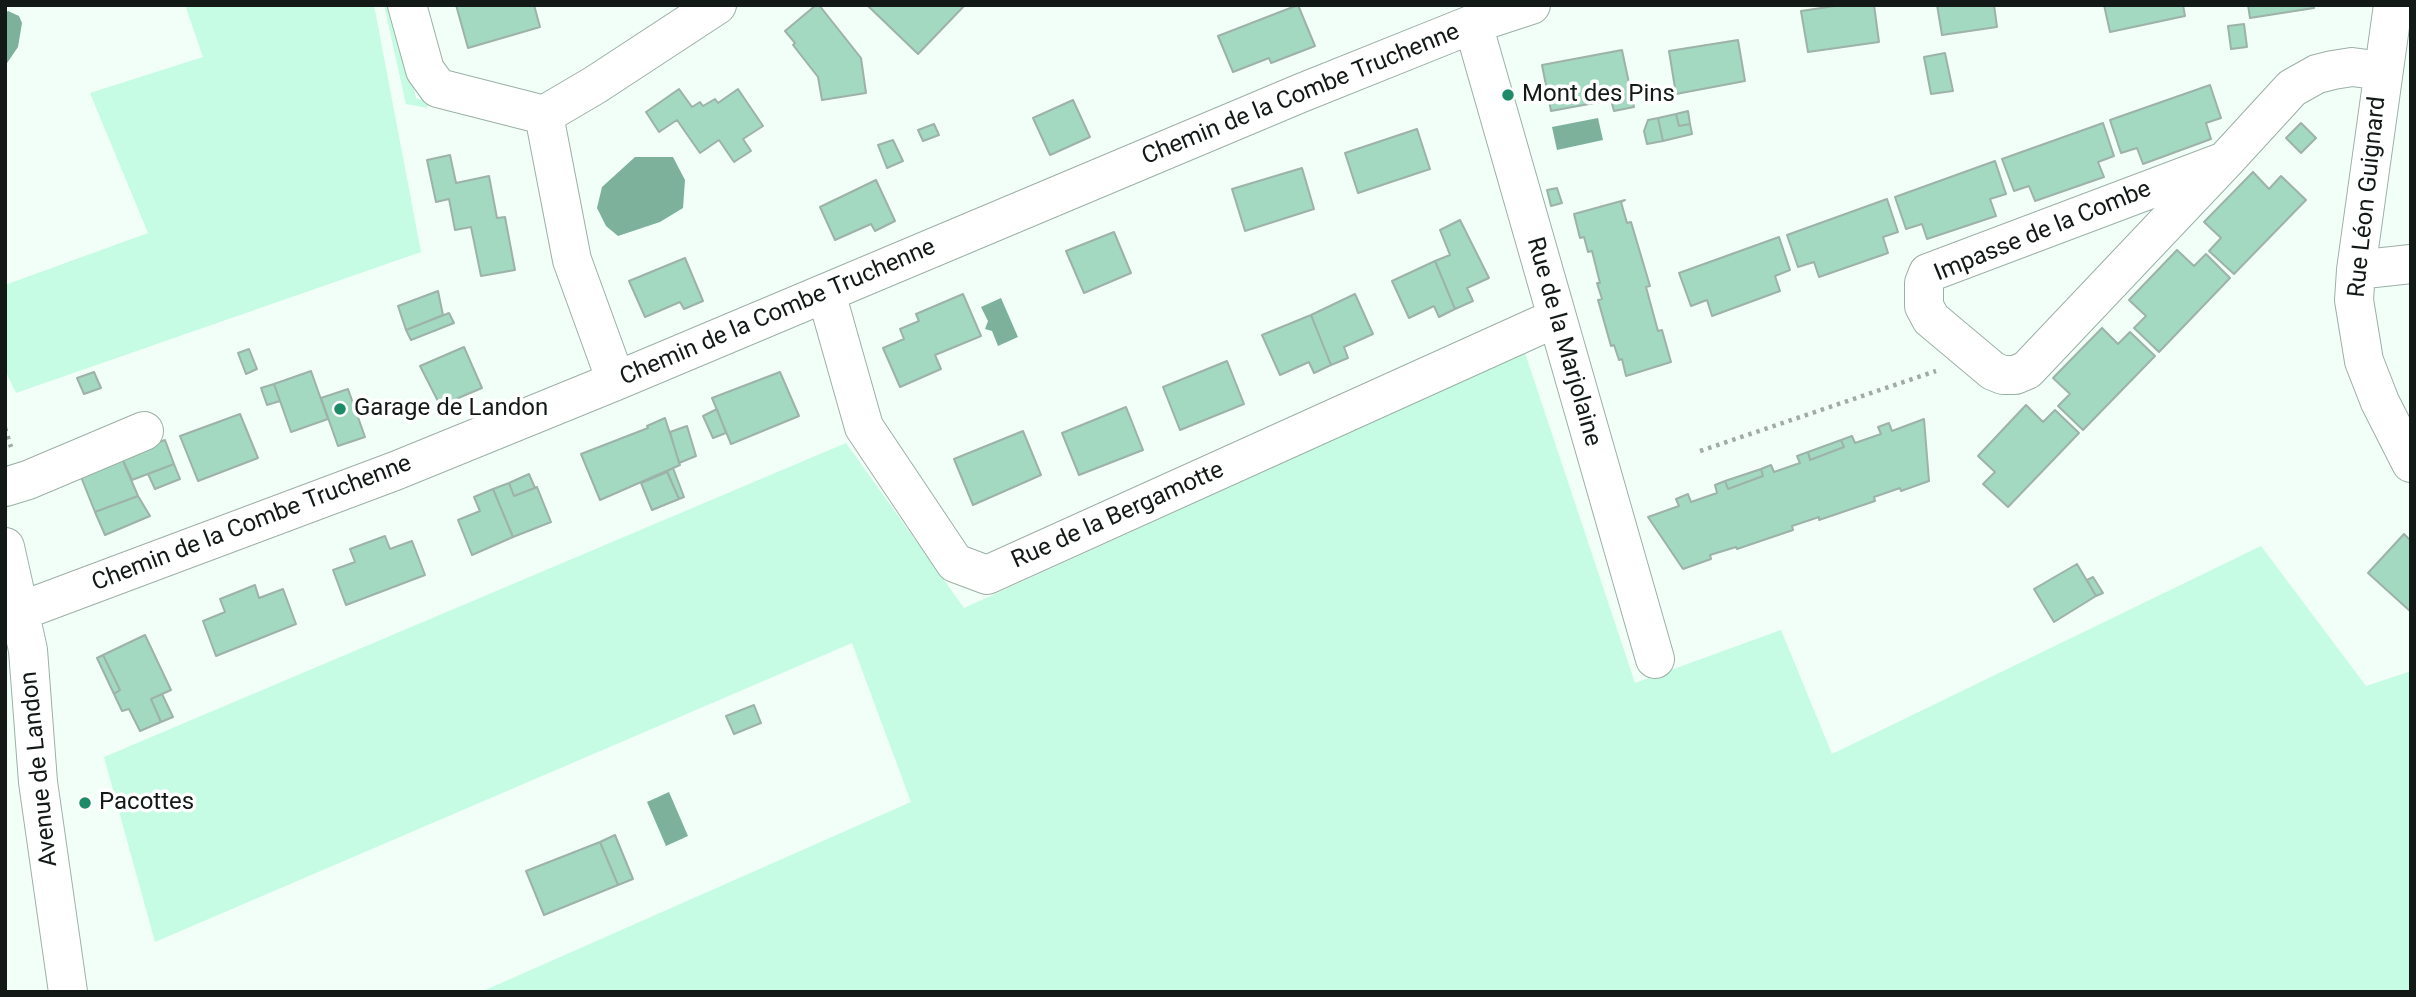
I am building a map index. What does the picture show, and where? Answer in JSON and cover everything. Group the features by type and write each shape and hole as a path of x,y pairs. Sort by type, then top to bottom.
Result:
{"street":[{"path":"407,5 425,70 438,88 544,114 595,85 717,5"},
{"name":"Chemin de la Combe Truchenne","path":"21,611 395,471 1301,93 1473,24 1531,5"},
{"name":"Rue Léon Guignard","path":"2393,5 2354,300 2364,360 2380,402 2411,463"},
{"name":"Rue de la Marjolaine","path":"1473,24 1655,659"},
{"name":"Impasse de la Combe","path":"2225,160 1928,273 1924,283 1924,306 1931,319 1985,366 2003,375 2015,375 2027,370 2225,160 2292,88 2317,74 2352,67 2383,71"},
{"path":"544,114 572,260 616,381"},
{"path":"2356,270 2411,264"},
{"name":"Rue de la Bergamotte","path":"826,293 864,427 955,563 987,575 1556,318"},
{"path":"5,487 28,480 144,431"},
{"name":"Avenue de Landon","path":"5,547 28,650 39,787 68,992"}],"path":[{"path":"1700,451 1952,366 1969,352"}],"shaded area":[{"path":"185,5 374,5 421,252 16,393 5,370 5,285 148,233 90,93 203,57"},
{"path":"384,5 396,5 416,98 428,102 427,108 406,104"},
{"path":"8,11 19,16 22,23 18,47 5,66 5,13"},
{"path":"1598,118 1603,140 1557,150 1552,127"},
{"path":"635,157 673,157 685,180 683,208 660,222 618,236 606,226 597,208 602,187"},
{"path":"1001,298 1018,337 998,346 992,331 985,329 988,321 981,307"},
{"path":"1525,353 1635,683 1781,630 1832,754 2261,546 2366,686 2411,671 2411,992 481,992 911,802 852,643 155,942 104,757 846,443 964,608"},
{"path":"669,792 688,836 666,846 647,802"}],"building":[{"path":"456,5 534,5 540,27 468,48"},
{"path":"819,5 861,58 866,93 822,100 818,77 785,31"},
{"path":"867,5 965,5 918,54"},
{"path":"1298,5 1315,46 1271,63 1269,58 1233,72 1218,36"},
{"path":"1841,5 1874,5 1879,42 1808,52 1801,11"},
{"path":"1937,5 1994,5 1997,27 1942,35"},
{"path":"2104,5 2183,5 2185,16 2110,32"},
{"path":"2248,5 2314,5 2314,8 2250,18"},
{"path":"2244,24 2247,47 2231,49 2228,26"},
{"path":"1738,40 1745,81 1676,94 1669,51"},
{"path":"1622,50 1634,107 1614,111 1611,100 1551,111 1542,65"},
{"path":"1945,53 1953,91 1931,94 1924,57"},
{"path":"2210,85 2221,118 2206,123 2211,139 2143,164 2137,148 2121,153 2110,120"},
{"path":"679,89 692,107 700,102 703,106 715,99 718,103 738,89 763,126 743,139 751,151 734,162 719,140 700,153 677,120 659,132 646,112"},
{"path":"1073,100 1090,137 1050,155 1033,118"},
{"path":"1688,111 1690,124 1679,126 1676,114"},
{"path":"1676,114 1679,126 1690,124 1692,134 1663,141 1658,118"},
{"path":"1658,118 1663,141 1647,144 1644,131 1648,120"},
{"path":"2103,123 2114,156 2098,162 2104,177 2035,201 2029,186 2014,191 2002,159"},
{"path":"2301,123 2316,138 2301,153 2286,138"},
{"path":"934,124 939,135 923,141 918,130"},
{"path":"1417,129 1430,169 1358,193 1345,153"},
{"path":"893,140 903,161 887,168 878,145"},
{"path":"450,155 456,183 489,176 497,218 505,217 515,270 481,276 471,227 455,230 449,199 436,202 427,160"},
{"path":"1995,161 2006,194 1990,199 1996,216 1927,239 1922,224 1906,229 1895,197"},
{"path":"1302,168 1314,209 1245,231 1232,189"},
{"path":"2253,172 2269,189 2281,176 2306,200 2234,274 2209,251 2221,238 2204,222"},
{"path":"876,180 895,221 875,231 871,224 835,240 820,207"},
{"path":"1557,188 1562,203 1551,206 1547,190"},
{"path":"1887,199 1898,232 1883,237 1888,253 1819,277 1814,262 1798,267 1787,235"},
{"path":"1625,200 1621,202 1627,223 1631,222 1650,286 1646,287 1658,331 1662,330 1671,362 1626,376 1622,359 1619,360 1614,345 1611,346 1598,300 1602,299 1592,251 1588,252 1584,237 1580,238 1574,214"},
{"path":"1460,220 1489,278 1467,288 1473,301 1455,309 1435,261 1450,255 1440,230"},
{"path":"1114,232 1131,273 1084,293 1066,251"},
{"path":"1779,237 1790,270 1775,276 1780,291 1712,316 1707,300 1691,306 1679,273"},
{"path":"2177,250 2194,266 2206,254 2230,278 2159,352 2134,328 2146,316 2129,300"},
{"path":"685,258 703,301 684,309 680,302 645,317 629,281"},
{"path":"1435,261 1455,309 1439,317 1434,306 1409,318 1392,281"},
{"path":"438,291 443,315 406,330 398,306"},
{"path":"963,294 981,336 935,355 941,369 900,387 883,348 904,339 900,329 919,321 916,314"},
{"path":"1355,294 1373,334 1344,347 1348,358 1331,365 1311,315"},
{"path":"449,313 454,323 411,340 406,330"},
{"path":"1311,315 1331,365 1314,373 1309,362 1280,375 1262,335"},
{"path":"2102,328 2118,344 2130,332 2155,356 2083,430 2058,406 2070,394 2053,378"},
{"path":"464,347 482,388 456,399 458,404 443,411 420,366"},
{"path":"249,349 257,369 246,374 238,353"},
{"path":"1227,361 1244,404 1180,430 1163,387"},
{"path":"311,371 328,419 291,432 274,384"},
{"path":"94,372 101,388 84,394 77,378"},
{"path":"780,372 799,416 731,444 712,398"},
{"path":"274,384 280,401 267,405 261,388"},
{"name":"Garage de Landon","path":"348,389 365,437 338,446 321,398"},
{"path":"2026,405 2043,422 2055,410 2079,433 2008,507 1983,484 1995,472 1978,456"},
{"path":"1126,407 1143,450 1079,475 1062,433"},
{"path":"717,409 726,433 713,438 703,416"},
{"path":"240,414 258,458 198,481 180,436"},
{"path":"665,418 680,465 600,500 581,454 648,428 647,426"},
{"path":"1924,419 1929,481 1874,497 1875,501 1792,526 1793,530 1737,549 1736,547 1710,555 1711,559 1683,569 1648,517 1679,506 1676,499 1688,494 1691,502 1717,493 1715,485 1725,481 1728,489 1763,476 1761,469 1771,465 1774,472 1800,463 1797,456 1808,452 1810,460 1844,447 1841,440 1852,436 1855,443 1881,434 1878,427 1889,423 1892,431"},
{"path":"687,426 696,456 679,463 670,432"},
{"path":"1023,431 1041,475 973,505 954,459"},
{"path":"165,440 174,464 132,480 121,456"},
{"path":"1841,440 1844,447 1810,460 1808,452"},
{"path":"121,456 138,496 95,512 79,472"},
{"path":"174,464 180,479 155,489 148,474"},
{"path":"673,468 684,497 679,499 667,471"},
{"path":"1761,469 1763,476 1728,489 1725,481"},
{"path":"667,472 679,499 652,510 641,483"},
{"path":"529,474 535,488 514,496 509,483"},
{"path":"509,483 514,496 537,487 551,522 513,537 493,489"},
{"path":"493,489 513,537 472,555 458,520 480,511 474,497"},
{"path":"138,496 150,516 105,535 95,512"},
{"path":"2404,534 2411,541 2411,612 2368,573"},
{"path":"385,536 390,549 412,541 425,575 346,605 333,570 355,562 350,549"},
{"path":"2077,564 2096,596 2054,622 2034,589"},
{"path":"2093,577 2103,593 2096,596 2087,580"},
{"path":"255,585 259,598 283,589 296,624 216,656 203,621 225,612 220,599"},
{"path":"145,635 171,690 151,699 161,722 140,731 129,709 122,711 114,694 120,690 103,655"},
{"path":"103,655 120,690 114,694 97,658"},
{"path":"162,694 173,717 161,722 151,699"},
{"path":"754,705 761,723 734,734 726,716"},
{"path":"615,835 633,879 618,885 600,842"},
{"path":"600,842 618,885 544,915 526,871"}],"place":[{"name":"Mont des Pins","path":"1508,95"},
{"name":"Garage de Landon","path":"340,409"},
{"name":"Pacottes","path":"85,803"}]}
